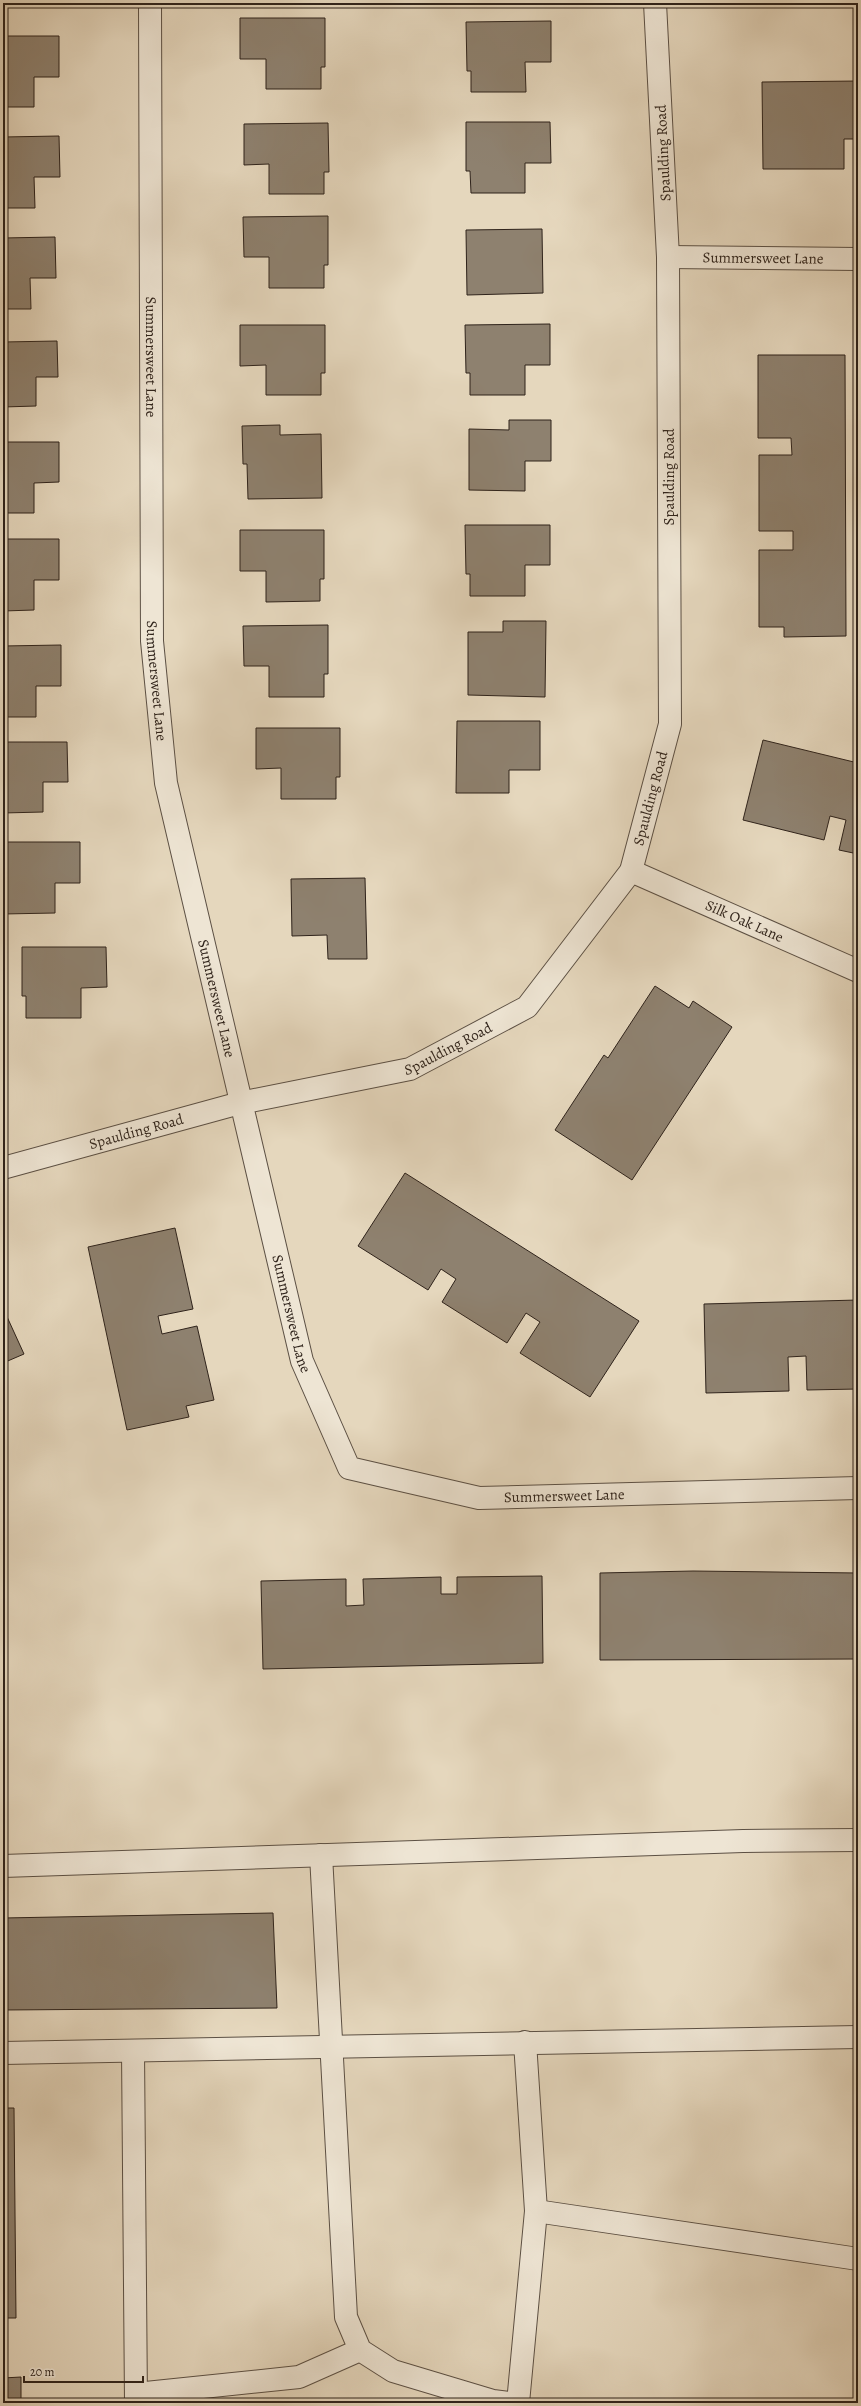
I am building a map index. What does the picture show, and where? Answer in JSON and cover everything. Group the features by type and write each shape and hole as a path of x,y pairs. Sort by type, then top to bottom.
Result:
{"street":[{"name":"Summersweet Lane","path":"150,3 152,641 166,783 240,1103 302,1361 349,1468 479,1498 858,1488"},
{"name":"Spaulding Road","path":"3,1168 240,1103 410,1069 527,1007 631,871 670,724 668,257 655,3"},
{"name":"Summersweet Lane","path":"668,257 858,260"},
{"name":"Silk Oak Lane","path":"631,871 858,971"},
{"path":"3,1866 743,1841 858,1840"},
{"path":"321,1855 346,2317 360,2350 393,2372 493,2401 510,2403"},
{"path":"3,2053 133,2052 525,2042 858,2037"},
{"path":"518,2403 536,2211 525,2042"},
{"path":"133,2052 136,2398 298,2377 360,2350"},
{"path":"536,2211 858,2259"}],"building":[{"path":"3,3 35,3 35,7 3,7"},
{"path":"240,18 325,18 325,67 321,67 321,89 266,89 266,59 240,59"},
{"path":"551,21 551,62 525,62 526,92 471,92 471,71 467,71 466,22"},
{"path":"3,36 59,36 59,77 34,77 34,107 3,107"},
{"path":"858,81 858,139 844,139 844,169 763,169 762,82"},
{"path":"466,122 550,122 551,163 525,163 525,193 471,193 470,171 466,171"},
{"path":"328,123 329,172 324,172 324,194 269,194 269,164 244,165 244,124"},
{"path":"59,136 60,177 34,177 35,208 3,208 3,137"},
{"path":"328,216 328,265 324,265 324,288 269,288 269,257 244,257 243,217"},
{"path":"542,229 543,293 467,295 466,230"},
{"path":"55,237 56,278 30,278 31,309 3,309 3,238"},
{"path":"550,324 550,365 525,365 525,395 470,395 470,373 466,373 465,325"},
{"path":"240,325 325,325 325,373 321,373 321,395 266,395 266,365 240,366"},
{"path":"57,341 58,377 36,377 36,406 3,407 3,342"},
{"path":"758,355 845,355 846,636 784,637 784,627 759,627 759,550 793,550 793,531 759,531 759,455 792,455 791,438 758,438"},
{"path":"509,420 551,420 551,461 525,461 525,491 469,490 469,429 509,430"},
{"path":"280,425 280,435 321,434 322,498 248,499 247,464 243,464 242,426"},
{"path":"3,442 59,442 59,482 34,483 34,513 3,513"},
{"path":"465,525 550,525 550,565 525,565 525,596 470,596 470,574 466,574"},
{"path":"240,530 324,530 324,579 320,579 320,601 266,602 266,571 240,571"},
{"path":"3,539 59,539 59,580 34,580 34,610 3,611"},
{"path":"503,621 546,621 545,697 468,695 468,632 503,632"},
{"path":"328,625 328,674 324,674 324,697 269,697 269,666 244,666 243,626"},
{"path":"61,645 61,686 36,686 36,717 3,717 3,646"},
{"path":"457,721 540,721 540,770 509,770 509,793 456,793"},
{"path":"256,728 340,728 340,777 336,777 336,799 281,799 281,768 256,769"},
{"path":"763,740 858,763 858,854 839,850 846,820 830,816 824,840 743,820"},
{"path":"3,742 67,742 68,782 43,782 43,812 3,813"},
{"path":"3,842 80,842 80,883 55,883 55,913 3,914"},
{"path":"365,878 367,959 328,959 327,935 292,936 291,879"},
{"path":"22,947 106,947 107,987 81,988 81,1018 26,1018 26,996 22,996"},
{"path":"655,986 689,1008 693,1001 732,1027 632,1180 555,1130 604,1055 608,1058"},
{"path":"405,1173 639,1321 590,1397 520,1353 540,1322 526,1313 507,1343 442,1302 456,1279 441,1269 428,1290 358,1246"},
{"path":"175,1228 193,1309 158,1316 162,1334 197,1326 214,1400 186,1406 189,1417 127,1430 88,1247"},
{"path":"858,1300 858,1389 807,1390 806,1356 788,1357 789,1391 706,1393 704,1304"},
{"path":"3,1308 24,1354 3,1363"},
{"path":"693,1571 858,1573 858,1659 600,1660 600,1573"},
{"path":"542,1576 543,1663 263,1669 261,1581 346,1579 346,1606 364,1605 363,1579 441,1577 441,1594 457,1594 457,1577"},
{"path":"273,1913 277,2008 3,2010 3,1918"},
{"path":"3,2108 14,2108 16,2318 3,2318"},
{"path":"21,2377 21,2403 3,2403 3,2378"}]}
